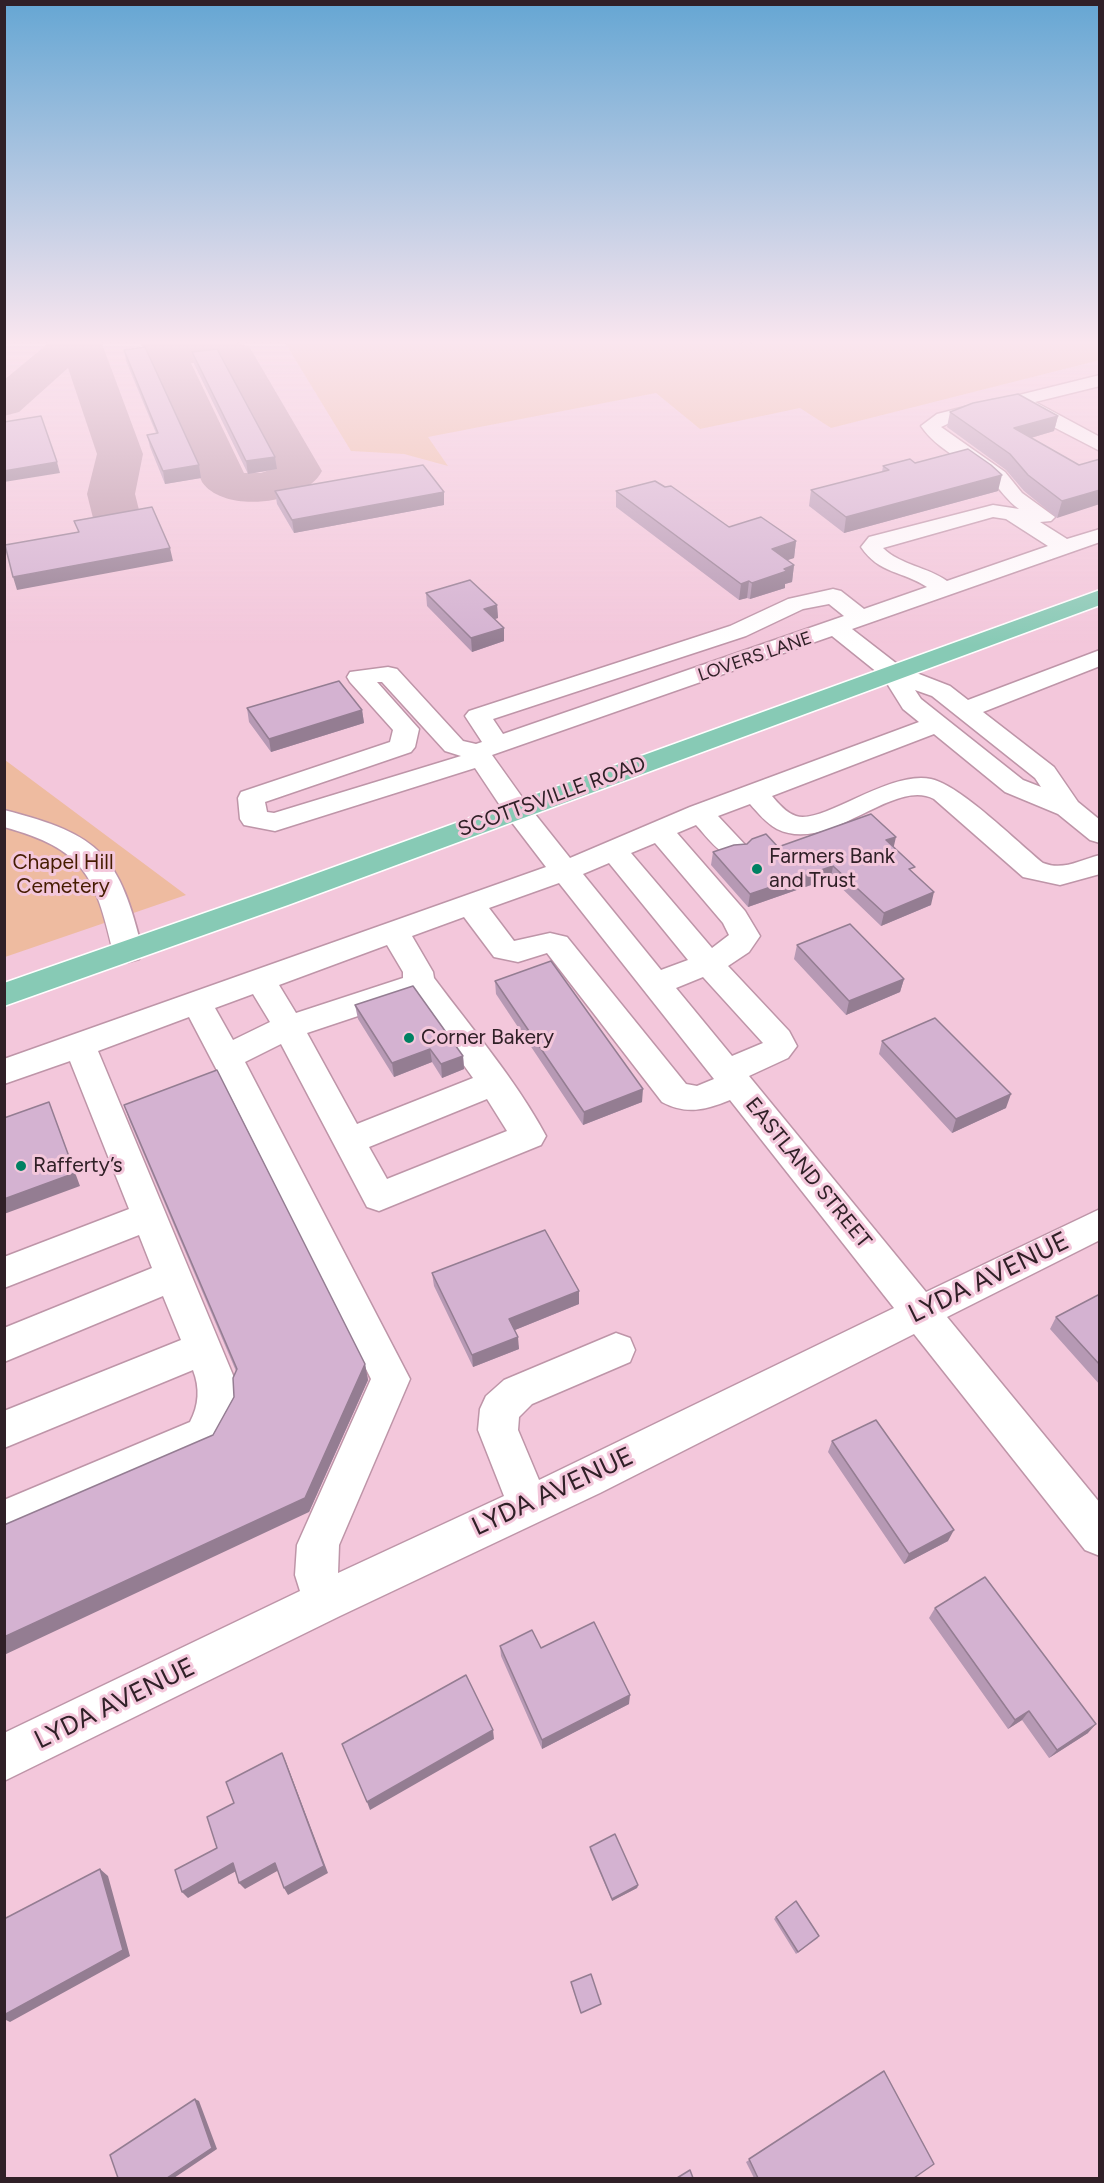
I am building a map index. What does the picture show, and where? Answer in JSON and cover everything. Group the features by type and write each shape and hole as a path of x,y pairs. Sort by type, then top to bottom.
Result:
{"main road":[{"name":"SCOTTSVILLE ROAD","path":"4,995 128,952 1100,597"}],"street":[{"path":"948,443 998,476 1023,503 1083,541"},
{"path":"946,590 921,574 884,561 872,547 877,542 993,511 1012,514 1083,541"},
{"name":"LOVERS LANE","path":"485,752 454,746 388,674 359,677 406,729 402,747 251,798 254,819 275,822 485,752 1083,541"},
{"path":"517,810 485,752 478,716 738,631 796,604 833,596 862,619"},
{"path":"836,628 892,672 941,691 1045,773 1068,808"},
{"path":"738,631 764,653"},
{"path":"965,710 1100,657"},
{"path":"892,672 912,704 1014,786 1068,808 1100,834"},
{"path":"4,1072 564,870 614,851 700,813 938,724"},
{"path":"755,793 778,818 789,824 811,825 898,790 915,785 928,786 943,793 1033,870 1051,877 1070,874 1100,864"},
{"name":"EASTLAND STREET","path":"517,810 1100,1536"},
{"path":"700,813 735,849"},
{"path":"4,818 35,826 63,838 91,858 105,877 115,898 128,952"},
{"path":"655,984 739,947 745,936 735,918 660,831"},
{"path":"470,904 505,950 520,952 550,942 556,944 674,1093 683,1099 694,1100 781,1046 778,1038 707,962 614,851"},
{"path":"261,980 379,1197 529,1136 494,1083 419,980 418,972 394,931"},
{"path":"226,1057 288,1027 414,986 419,980"},
{"path":"197,1003 391,1379 318,1545 316,1575 325,1600"},
{"path":"4,1521 204,1435 217,1412 216,1380 80,1046"},
{"path":"349,1141 494,1083"},
{"path":"4,1273 149,1216"},
{"name":"LYDA AVENUE","path":"4,1758 325,1600 585,1479 1100,1223"},
{"path":"4,1345 174,1276"},
{"path":"4,1430 202,1347"},
{"path":"528,1504 498,1430 500,1409 519,1392 616,1350"}],"green space":[{"path":"346,443 432,443 448,466 404,454 351,451"},
{"name":"Chapel Hill Cemetery","path":"5,760 186,895 5,957"}],"building":[{"path":"4,443 50,443 57,462 4,471"},
{"path":"150,443 189,443 199,465 163,471"},
{"path":"237,443 267,443 275,457 246,461"},
{"path":"994,443 1040,443 1079,465 1100,459 1100,490 1062,501 1028,475 1010,454"},
{"path":"968,449 1002,475 846,517 811,490 889,470 883,466 910,459 915,463"},
{"path":"423,465 444,492 292,520 275,491"},
{"path":"655,481 665,487 671,486 729,527 761,517 796,541 772,549 794,565 784,569 787,571 752,583 749,581 741,584 616,491"},
{"path":"152,507 170,548 13,577 5,545 79,532 74,521"},
{"path":"470,580 497,605 484,609 504,628 471,638 426,593"},
{"path":"339,681 362,710 269,739 247,708"},
{"path":"871,814 896,837 886,840 915,867 909,869 934,892 884,913 833,866 750,894 713,852 734,845 747,844 752,839 766,834 778,847"},
{"path":"850,924 904,979 849,1001 797,945"},
{"path":"551,961 643,1089 584,1112 495,981"},
{"name":"Corner Bakery","path":"413,986 463,1056 441,1064 430,1049 392,1063 355,1005"},
{"path":"935,1018 1011,1094 956,1119 882,1041"},
{"path":"217,1070 365,1364 305,1498 4,1637 4,1525 213,1435 234,1397 233,1378 237,1369 124,1105"},
{"path":"49,1102 75,1173 4,1199 4,1118"},
{"path":"545,1230 579,1291 509,1319 518,1337 472,1355 432,1273"},
{"path":"1100,1296 1100,1365 1056,1317"},
{"path":"876,1420 954,1530 909,1554 832,1441"},
{"path":"985,1577 1096,1724 1057,1750 1029,1711 1015,1720 935,1608"},
{"path":"594,1622 630,1695 542,1740 500,1646 532,1630 541,1648"},
{"path":"466,1675 493,1730 367,1802 342,1744"},
{"path":"282,1753 324,1866 284,1888 275,1863 239,1883 233,1863 182,1892 175,1870 217,1848 207,1817 234,1803 226,1782"},
{"path":"615,1834 638,1885 612,1899 590,1847"},
{"path":"100,1869 123,1950 4,2015 4,1919"},
{"path":"796,1901 819,1936 798,1952 776,1917"},
{"path":"591,1974 601,2004 581,2013 571,1982"},
{"path":"884,2071 934,2164 914,2178 758,2178 749,2159"},
{"path":"195,2099 212,2148 167,2178 118,2178 110,2155"},
{"path":"690,2170 693,2178 677,2178"}],"taxiway":[{"path":"116,443 120,454 111,494 119,526"},
{"path":"207,443 225,482 242,488 271,485 297,475 299,471 284,443"}],"place":[{"name":"Farmers Bank and Trust","path":"757,869"},
{"name":"Corner Bakery","path":"409,1038"},
{"name":"Rafferty’s","path":"21,1166"}]}
